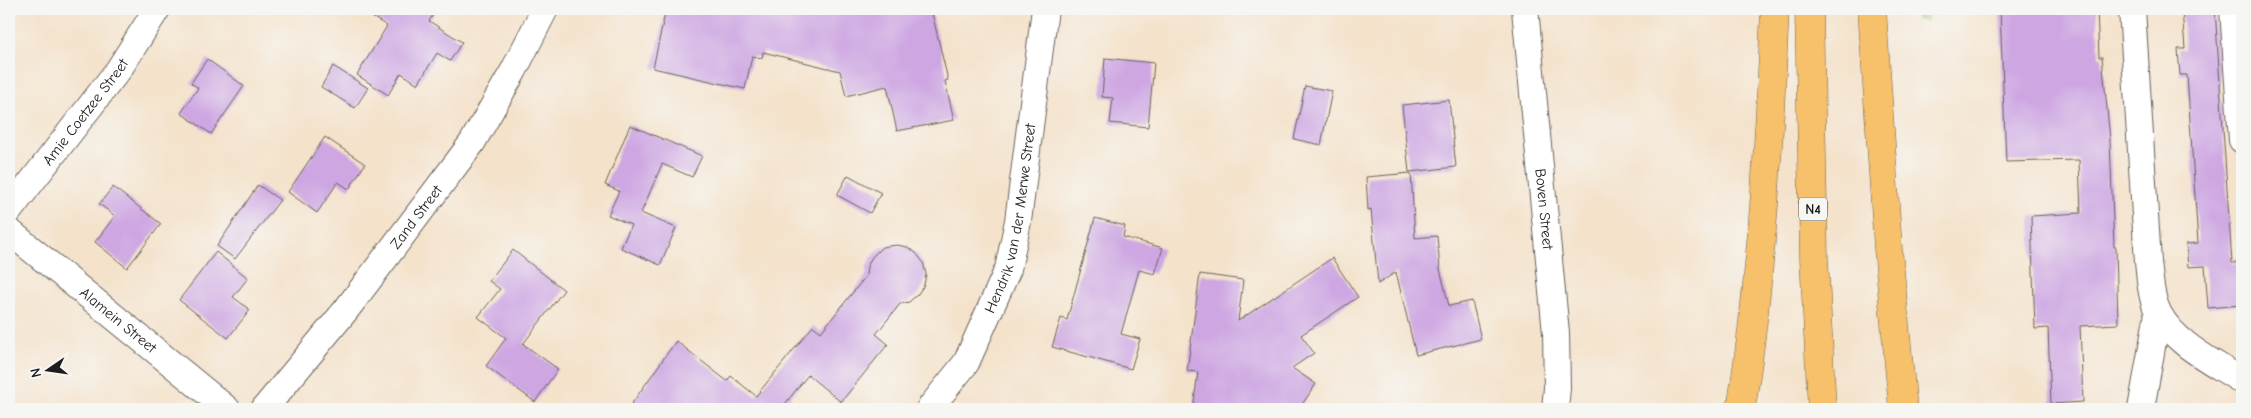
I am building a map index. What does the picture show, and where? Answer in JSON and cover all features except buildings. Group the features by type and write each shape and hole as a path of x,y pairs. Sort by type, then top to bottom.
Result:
{"highway":[{"path":"1741,409 1754,325 1770,127 1775,9"},
{"name":"N4","path":"1809,9 1814,258 1822,409"},
{"path":"1872,9 1888,249 1903,409"}],"street":[{"name":"Amie Coetzee Street","path":"9,211 119,69 158,9"},
{"name":"Zand Street","path":"264,409 346,310 472,143 514,70 545,9"},
{"name":"Hendrik van der Merwe Street","path":"929,409 966,363 1008,269 1018,221 1044,9"},
{"name":"Boven Street","path":"1525,9 1556,333 1558,388 1555,409"},
{"path":"2132,9 2148,262 2152,293 2158,313 2172,333 2242,381"},
{"path":"2233,9 2240,75 2242,140"},
{"name":"Alamein Street","path":"9,231 228,409"},
{"path":"2141,409 2158,313"}],"green space":[{"path":"1916,9 1927,9 1927,21 1917,19"}]}
